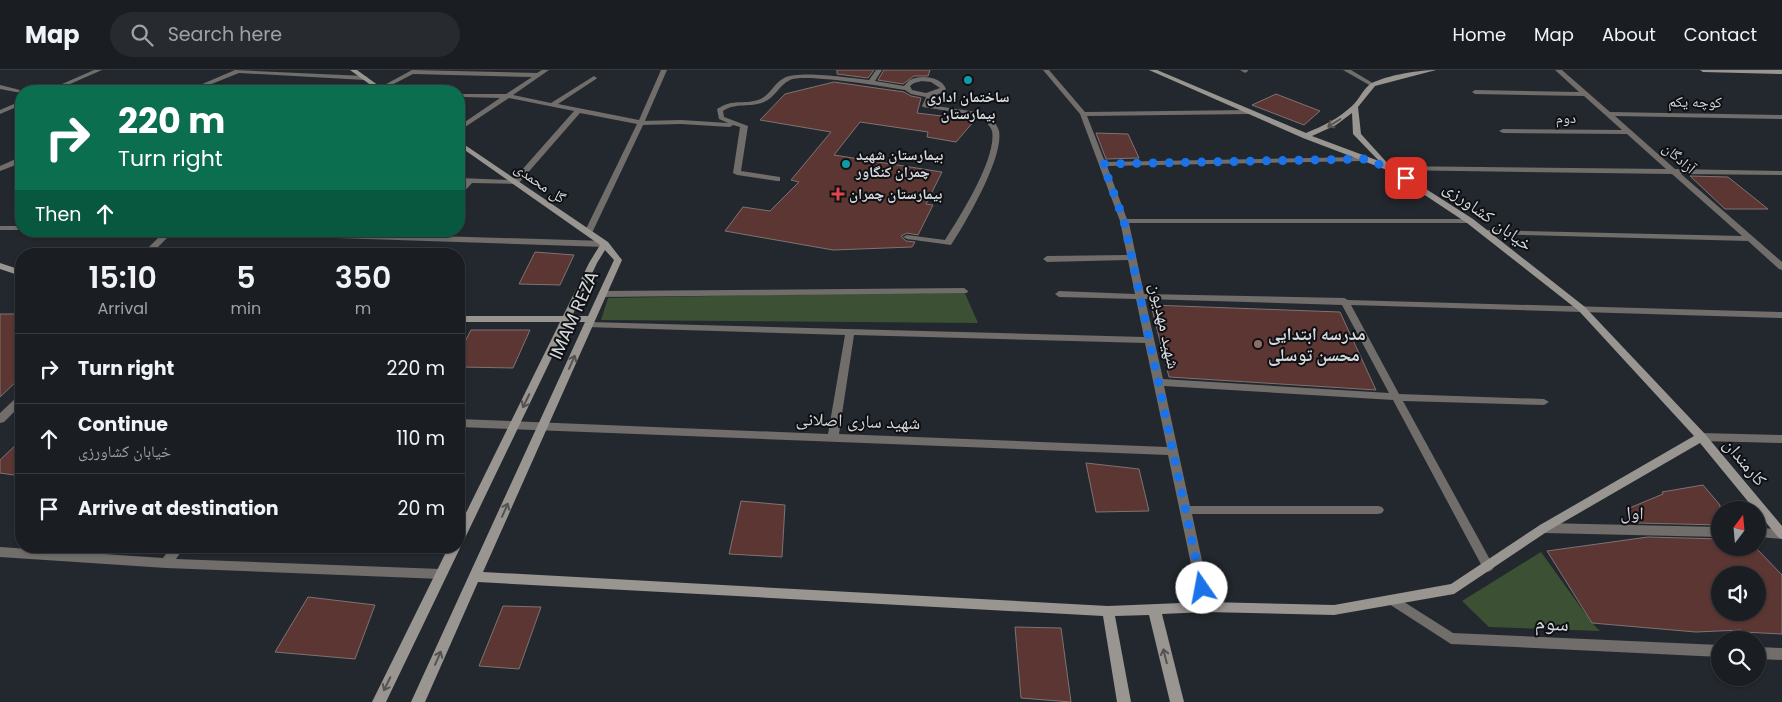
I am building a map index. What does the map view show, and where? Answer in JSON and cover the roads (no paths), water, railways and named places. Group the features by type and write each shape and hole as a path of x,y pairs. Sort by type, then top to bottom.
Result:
{"street":[{"path":"63,85 99,70"},
{"path":"353,70 375,85"},
{"path":"465,125 546,70"},
{"path":"588,233 641,123 664,70"},
{"path":"870,83 879,70"},
{"name":"شهید مهدیون","path":"1046,70 1083,114 1124,221 1206,607"},
{"name":"خیابان کشاورزی","path":"1152,70 1306,136 1390,168 1470,221 1582,309 1701,437"},
{"path":"1346,70 1373,86"},
{"path":"1306,136 1334,124 1355,107 1373,86 1429,70"},
{"name":"آزادگان","path":"1558,70 1782,267"},
{"path":"1703,70 1782,72"},
{"path":"204,85 240,71 365,78"},
{"path":"390,85 412,72 539,75"},
{"path":"744,126 721,118 719,110 727,104 741,101 760,102 783,82 792,77 825,78 870,83 907,88 913,93 930,95 943,89 941,84 933,80 922,79 909,83 907,88"},
{"path":"552,105 594,78"},
{"path":"0,87 15,90"},
{"path":"1475,92 1585,94"},
{"path":"465,95 508,96 641,123 681,122 744,126"},
{"path":"907,236 948,243 971,202 990,160 995,138 995,129 982,114 925,106 930,95"},
{"path":"0,112 15,106"},
{"path":"1355,107 1357,134 1390,168 1782,173"},
{"path":"465,181 515,182 579,110"},
{"path":"1083,114 1250,112"},
{"name":"کوچه یکم","path":"1607,114 1782,117"},
{"path":"744,126 738,173 777,179"},
{"name":"دوم","path":"1503,131 1628,132"},
{"name":"گل محمدی","path":"465,147 605,244"},
{"path":"1103,164 1364,159"},
{"path":"0,162 11,164"},
{"path":"0,169 15,162"},
{"path":"465,185 469,181"},
{"path":"1124,221 1470,221"},
{"path":"0,228 15,228"},
{"path":"1484,232 1750,239"},
{"path":"152,248 164,237"},
{"path":"378,237 605,244"},
{"name":"IMAM REZA","path":"418,702 618,260 605,244 593,263 465,526"},
{"path":"1047,259 1132,258"},
{"path":"0,266 15,271"},
{"path":"603,294 964,291"},
{"path":"1059,294 1782,315"},
{"path":"1344,301 1488,567"},
{"path":"465,319 566,319 590,322 850,332 1150,340"},
{"path":"834,438 850,332"},
{"path":"1159,382 1395,397 1544,402"},
{"path":"0,406 15,404"},
{"path":"0,419 15,407"},
{"name":"شهید ساری اصلانی","path":"465,423 1173,451"},
{"path":"475,577 1108,611 1206,607 1334,610 1454,589 1544,528 1701,437 1782,439"},
{"name":"کارمندان","path":"1701,437 1782,534"},
{"path":"1186,510 1378,510"},
{"name":"اول","path":"1544,528 1711,532"},
{"path":"1766,533 1782,534"},
{"path":"0,552 15,553"},
{"path":"15,553 166,563 441,574"},
{"path":"166,563 174,553"},
{"path":"379,702 452,553"},
{"name":"سوم","path":"1394,600 1451,638 1711,651"},
{"path":"1154,609 1176,702"},
{"path":"1108,611 1124,702"},
{"path":"1766,653 1782,654"}],"place":[{"name":"ساختمان اداری بیمارستان","path":"968,80"},
{"name":"بیمارستان شهید چمران کنگاور","path":"846,164"},
{"name":"بیمارستان چمران","path":"838,194"},
{"name":"مدرسه ابتدایی محسن توسلی","path":"1258,344"}]}
